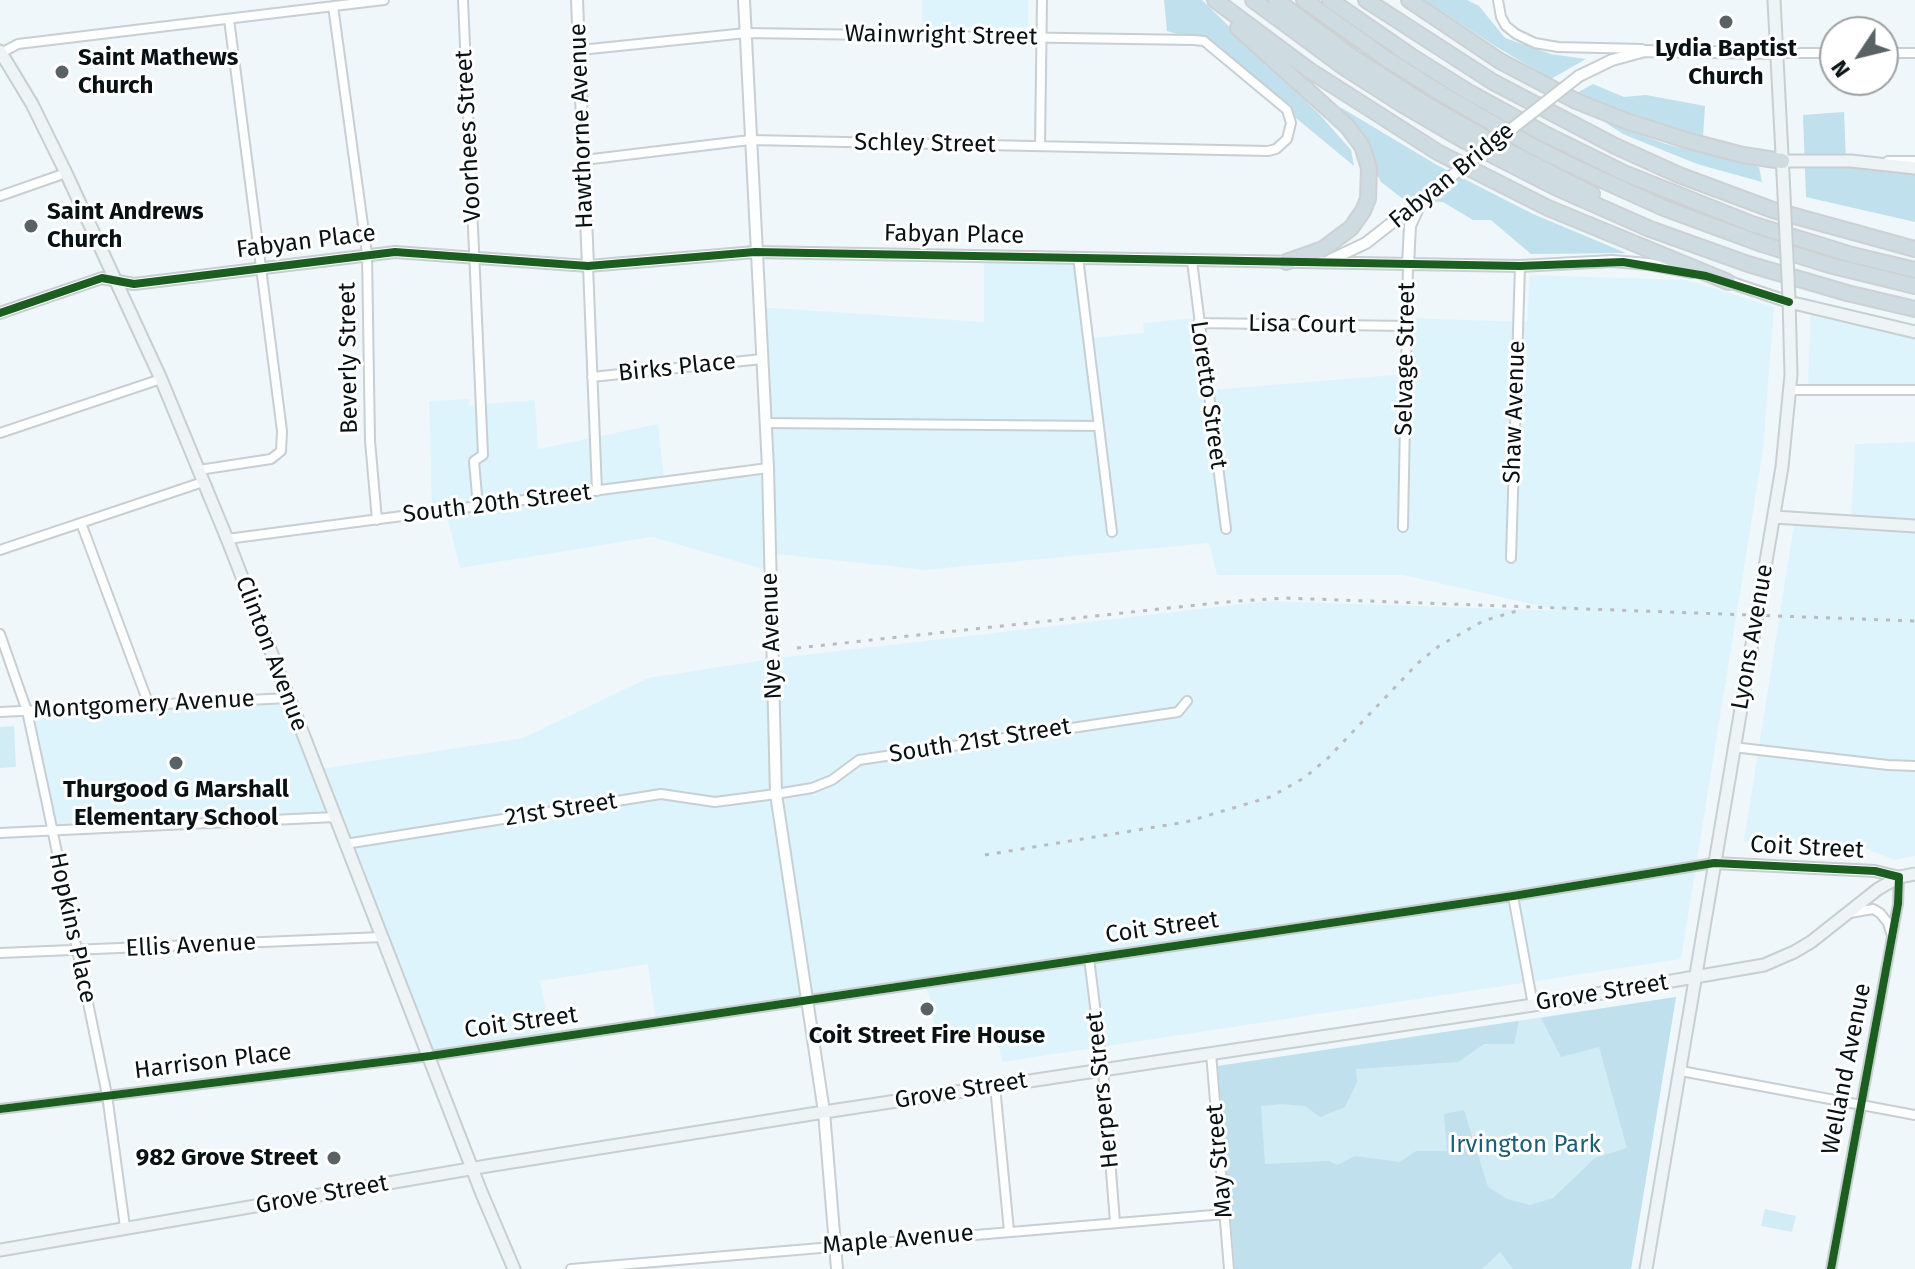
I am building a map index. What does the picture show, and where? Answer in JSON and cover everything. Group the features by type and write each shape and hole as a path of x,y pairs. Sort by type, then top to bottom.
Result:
{"highway":[{"path":"1209,0 1347,126 1358,139 1368,160 1368,199 1351,228 1323,249 1286,262"},
{"path":"1215,0 1309,70 1439,153 1548,208 1728,282"},
{"path":"1253,0 1345,68 1433,123 1555,187 1683,241 1813,284 1915,309"},
{"path":"1276,0 1354,58 1435,109 1512,153 1683,241"},
{"path":"1304,0 1388,60 1447,97 1534,147 1600,179 1664,208 1762,244 1829,265 1915,286"},
{"path":"1330,0 1470,93 1613,168 1752,224 1852,255 1915,270"},
{"path":"1366,0 1493,82 1615,146 1679,175 1773,210 1915,249"},
{"path":"1409,0 1521,73 1588,106 1689,141 1782,167"}],"main road":[{"name":"Lyons Avenue","path":"1646,1269 1774,517 1790,390 1789,300 1774,0"},
{"name":"Clinton Avenue","path":"0,52 66,173 161,379 514,1269"},
{"path":"1782,167 1851,161 1915,168"},
{"path":"1789,300 1915,332"},
{"path":"1774,517 1915,526"},
{"name":"Coit Street","path":"1899,877 1915,874"},
{"name":"Grove Street","path":"0,1250 125,1227 269,1206 472,1168 1533,1005 1697,977 1775,961 1811,942 1899,877"}],"street":[{"path":"0,52 18,44 384,0"},
{"name":"Voorhees Street","path":"463,0 483,455 474,461 478,507"},
{"name":"Hawthorne Avenue","path":"577,0 597,491"},
{"name":"Nye Avenue","path":"744,0 768,468 776,794 824,1112 837,1269"},
{"path":"1040,146 1042,0"},
{"path":"1498,0 1501,17 1510,30 1528,40 1550,46 1819,53"},
{"name":"Beverly Street","path":"333,6 367,254 370,441 377,520"},
{"path":"0,550 81,523 201,476 271,459 281,451 282,431 229,19"},
{"name":"Wainwright Street","path":"580,50 746,33 1204,41 1290,116 1290,132 1282,145 1268,151"},
{"name":"Fabyan Bridge","path":"1317,262 1355,251 1579,76 1621,57 1655,50"},
{"path":"0,76 13,71"},
{"name":"Schley Street","path":"584,160 750,140 1268,151"},
{"path":"1851,161 1915,161"},
{"path":"0,196 66,173"},
{"name":"Selvage Street","path":"1403,527 1411,221 1427,195"},
{"name":"Fabyan Place","path":"0,313 102,278 134,284 395,252 588,266 755,252 1408,265 1520,266 1635,262 1728,282 1789,300"},
{"path":"1078,257 1112,532"},
{"name":"Loretto Street","path":"1192,261 1226,529"},
{"name":"Shaw Avenue","path":"1511,558 1520,266"},
{"name":"Lisa Court","path":"1198,323 1407,326"},
{"name":"Birks Place","path":"592,377 762,359"},
{"path":"0,433 161,379"},
{"path":"1790,390 1915,390"},
{"path":"765,423 1099,426"},
{"name":"South 20th Street","path":"227,539 768,468"},
{"path":"81,523 149,705"},
{"name":"Hopkins Place","path":"0,634 27,711 107,1095 125,1227"},
{"name":"Montgomery Avenue","path":"0,712 289,698"},
{"name":"South 21st Street","path":"776,794 812,788 832,780 859,760 1178,712 1187,701"},
{"path":"1733,747 1915,766"},
{"name":"21st Street","path":"345,844 661,794 715,802 776,794"},
{"path":"0,833 335,817"},
{"name":"Coit Street","path":"430,1056 1513,896 1714,863 1875,871 1899,877"},
{"name":"Welland Avenue","path":"1831,1269 1892,937 1899,877"},
{"path":"1513,896 1533,1005"},
{"path":"1845,914 1873,909 1888,923 1892,937"},
{"name":"Ellis Avenue","path":"0,953 382,937"},
{"name":"Herpers Street","path":"1089,958 1103,1070 1115,1222"},
{"name":"May Street","path":"1211,1053 1229,1269"},
{"name":"Harrison Place","path":"0,1109 430,1056"},
{"path":"1681,1071 1915,1115"},
{"path":"995,1086 1009,1231"},
{"name":"Maple Avenue","path":"571,1269 1225,1214"}],"shaded area":[{"path":"922,0 1028,0 1028,27 922,27"},
{"path":"1164,0 1202,0 1320,115 1351,150 1354,166 1204,42 1167,31"},
{"path":"1424,0 1467,0 1479,6 1505,38 1551,54 1586,59 1551,79"},
{"path":"1593,84 1624,97 1646,95 1705,106 1703,136 1636,117 1575,94"},
{"path":"1340,107 1437,165 1533,214 1626,253 1531,254 1491,220 1473,220 1443,202 1403,199 1381,182"},
{"path":"1844,112 1846,162 1915,160 1915,222 1806,197 1803,115"},
{"path":"1603,121 1666,144 1759,167 1762,182 1697,164 1623,134"},
{"path":"984,254 1081,260 1091,338 1144,333 1143,323 1196,318 1208,390 1407,374 1407,318 1527,322 1530,275 1687,280 1774,307 1763,450 1681,959 1002,1062 997,1036 938,1045 926,982 656,1023 648,964 540,981 553,1040 426,1055 313,770 523,738 648,678 778,658 1268,601 1563,611 1403,575 1217,575 1209,543 925,570 777,554 777,573 652,537 460,568 445,509 432,509 429,401 469,399 469,405 535,400 538,449 658,424 664,480 768,467 758,307 984,322"},
{"path":"1811,304 1915,335 1915,389 1808,387"},
{"path":"1915,442 1915,856 1894,860 1863,847 1744,841 1795,518 1851,522 1855,444"},
{"name":"Thurgood G Marshall Elementary School","path":"285,704 326,812 58,827 33,713"},
{"name":"Irvington Park","path":"1676,997 1631,1269 1513,1269 1500,1252 1482,1269 1235,1269 1218,1066 1519,1021 1514,1044 1484,1044 1458,1062 1356,1069 1357,1082 1345,1107 1320,1117 1305,1106 1261,1106 1265,1164 1329,1161 1337,1165 1355,1156 1400,1162 1416,1151 1447,1151 1444,1114 1464,1110 1488,1187 1507,1199 1530,1205 1553,1198 1595,1158 1627,1148 1599,1047 1561,1057 1541,1018"}],"green space":[{"path":"14,726 16,767 0,768 0,727"},
{"name":"Irvington Park","path":"1676,997 1631,1269 1235,1269 1218,1066"},
{"path":"1765,1209 1796,1216 1792,1232 1761,1226"}],"railway":[{"path":"797,648 1285,598 1915,621"},
{"path":"985,855 1186,822 1270,797 1304,778 1328,758 1418,663 1439,646 1483,621 1517,611"}],"cycle path":[{"path":"0,313 102,278 134,284 395,252 588,266 755,252 1520,266 1623,262 1706,276 1789,302"},
{"path":"0,1109 430,1056 1513,896 1714,863 1875,871 1899,877 1898,904 1831,1269"}],"place":[{"name":"Lydia Baptist Church","path":"1726,22"},
{"name":"Saint Mathews Church","path":"62,72"},
{"name":"Saint Andrews Church","path":"31,226"},
{"name":"Thurgood G Marshall Elementary School","path":"176,763"},
{"name":"Coit Street Fire House","path":"927,1009"},
{"name":"982 Grove Street","path":"334,1158"}]}
